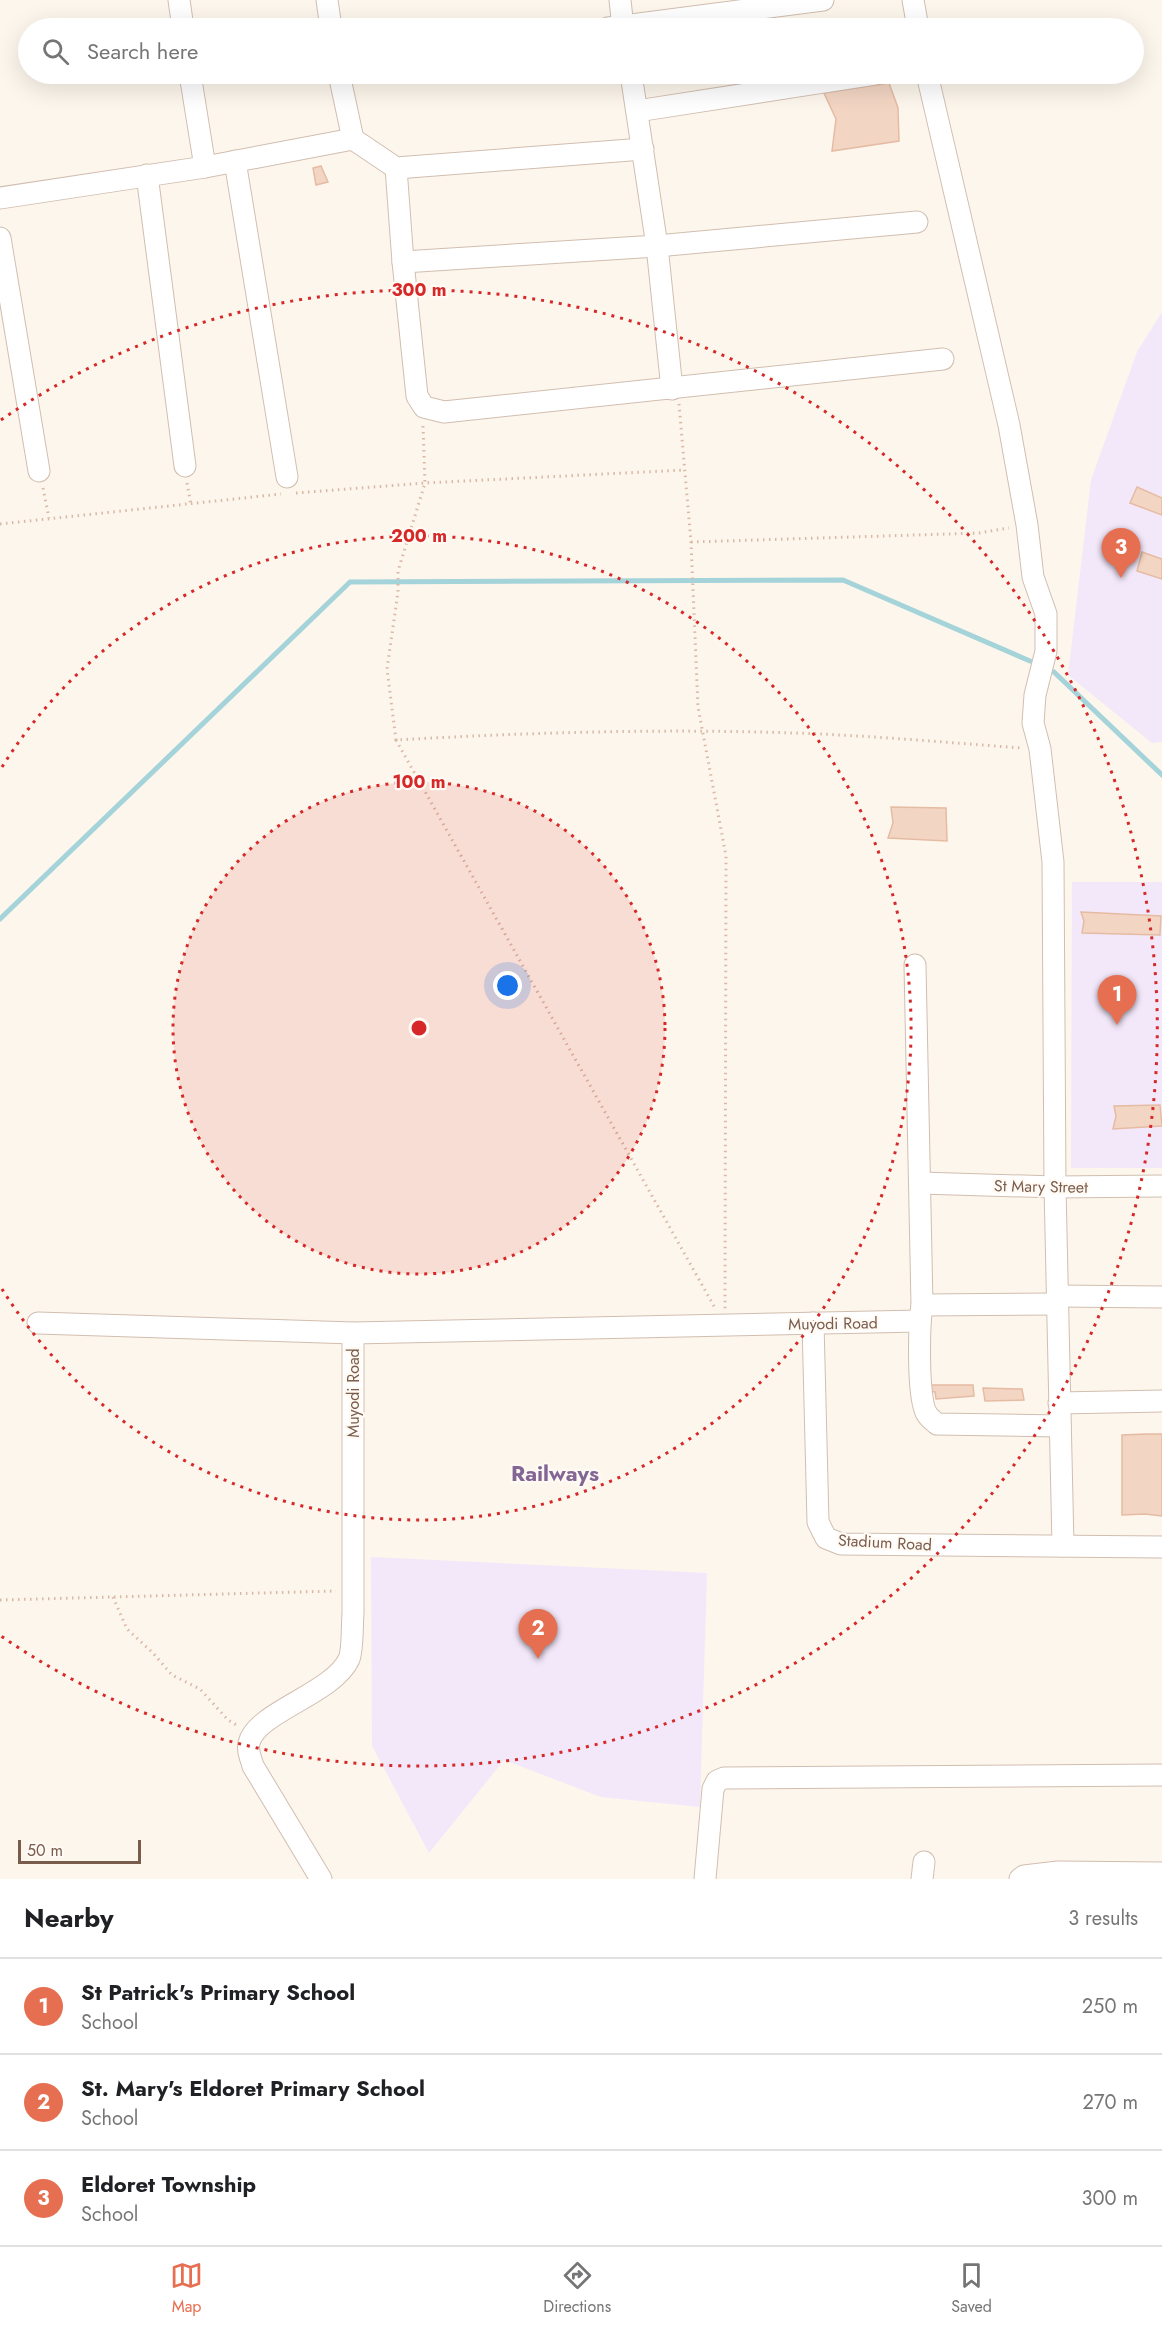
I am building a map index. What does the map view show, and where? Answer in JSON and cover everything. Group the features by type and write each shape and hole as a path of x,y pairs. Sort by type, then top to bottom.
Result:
{"street":[{"path":"179,0 182,18"},
{"path":"327,0 330,18"},
{"path":"619,18 620,0"},
{"path":"691,18 823,0"},
{"path":"913,0 916,18"},
{"path":"192,84 205,167"},
{"path":"341,84 353,139 396,168 643,149"},
{"path":"633,84 675,388"},
{"path":"637,111 811,84"},
{"path":"929,84 1009,425 1027,525 1033,577 1046,614 1046,651 1035,695 1033,723 1040,749 1053,862 1055,1186 1063,1546"},
{"path":"0,198 205,167 353,139"},
{"path":"236,161 287,477"},
{"path":"396,168 417,396 424,407 444,412 943,359"},
{"path":"147,175 185,466"},
{"path":"403,262 657,246 917,222"},
{"path":"0,238 39,471"},
{"path":"915,965 920,1183 921,1398 926,1413 937,1424 1060,1426"},
{"name":"St Mary Street","path":"920,1183 1162,1186"},
{"name":"Muyodi Road","path":"253,1734 268,1720 331,1681 350,1658 353,1333 813,1323 1057,1300 1162,1297"},
{"path":"38,1323 353,1333"},
{"name":"Stadium Road","path":"813,1323 818,1522 826,1538 841,1544 1162,1547"},
{"path":"1059,1403 1162,1401"},
{"path":"253,1734 248,1745 253,1766 321,1879"},
{"path":"705,1879 713,1789 717,1781 724,1778 1162,1775"},
{"path":"1020,1879 1023,1876 1058,1872 1162,1873"}],"path":[{"path":"675,388 691,542 698,707 726,856 725,1326"},
{"path":"424,407 424,483 398,571 398,592 387,669 396,740 725,1326"},
{"path":"0,524 336,488 684,470"},
{"path":"39,471 49,518"},
{"path":"691,542 979,534 1027,525"},
{"path":"396,740 491,735 703,732 819,734 1040,749"},
{"path":"0,1600 352,1590"},
{"path":"112,1597 127,1629 153,1653 172,1675 200,1689 228,1720 253,1734"}],"shaded area":[{"path":"1162,312 1162,742 1152,743 1068,675 1091,480 1137,352"},
{"path":"1072,882 1162,882 1162,1168 1071,1168"},
{"path":"371,1557 707,1573 700,1807 601,1797 504,1760 429,1853 372,1746"}],"building":[{"path":"889,84 898,108 899,141 832,151 836,119 824,93"},
{"path":"321,166 328,182 316,185 313,168"},
{"path":"1137,487 1162,498 1162,515 1130,503"},
{"path":"1142,552 1162,559 1162,579 1137,571"},
{"path":"891,807 946,808 947,841 888,838 893,823"},
{"path":"1081,912 1161,916 1160,935 1082,933 1084,921"},
{"path":"1160,1105 1162,1126 1113,1129 1116,1116 1114,1106"},
{"path":"930,1385 973,1385 974,1396 936,1399 935,1392 929,1391"},
{"path":"983,1388 1022,1389 1024,1400 985,1401"},
{"path":"1162,1434 1162,1516 1122,1515 1122,1435"}],"waterway":[{"path":"0,919 350,582 843,580 1030,661"},
{"path":"1054,672 1162,775"}],"place":[{"name":"Eldoret Township","path":"1121,578"},
{"name":"St Patrick's Primary School","path":"1117,1025"},
{"name":"St. Mary's Eldoret Primary School","path":"538,1659"}],"district":[{"name":"Railways","path":"555,1473"}]}
